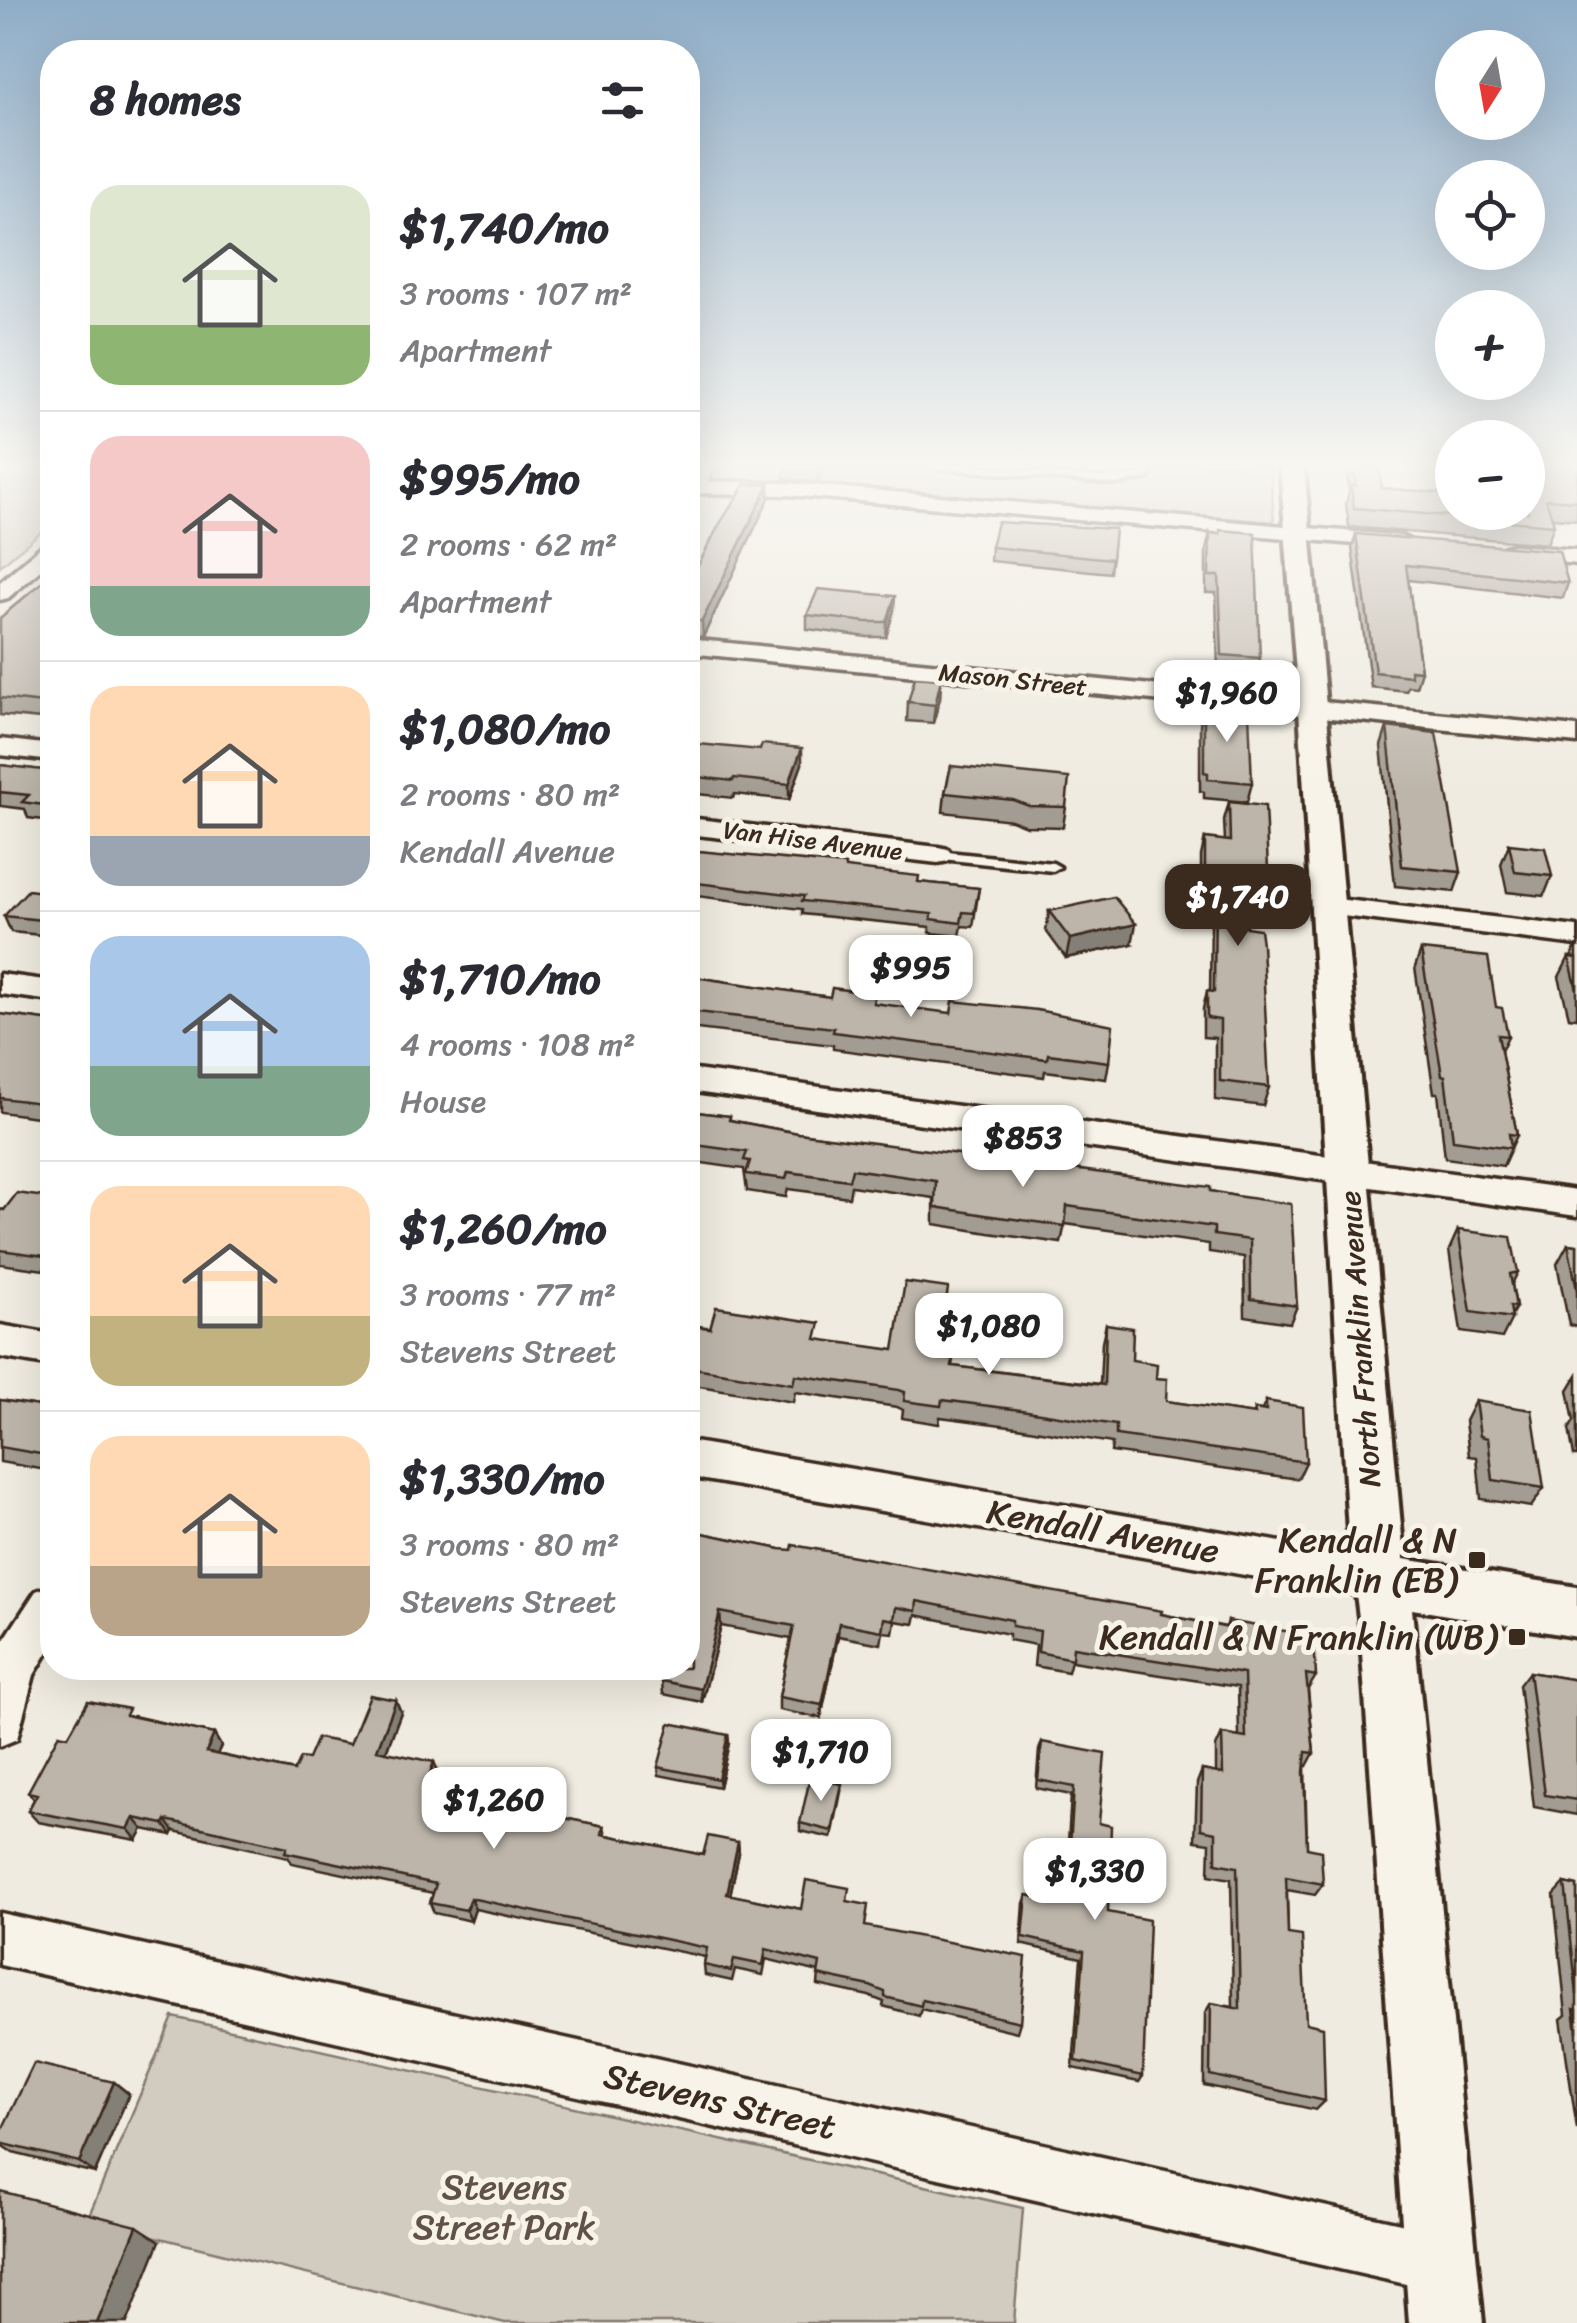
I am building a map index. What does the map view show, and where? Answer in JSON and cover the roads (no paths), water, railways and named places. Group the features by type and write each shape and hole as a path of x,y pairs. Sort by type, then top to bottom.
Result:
{"street":[{"name":"North Franklin Avenue","path":"1302,573 1374,1533 1443,2293"},
{"path":"8,586 40,582"},
{"name":"Mason Street","path":"700,647 1577,735"},
{"path":"0,747 40,752"},
{"name":"Van Hise Avenue","path":"700,827 938,854"},
{"path":"1328,906 1577,936"},
{"path":"0,984 40,990"},
{"path":"700,1082 1577,1202"},
{"path":"0,1341 40,1348"},
{"name":"Kendall Avenue","path":"700,1461 1577,1612"},
{"path":"0,1723 5,1682 40,1625"},
{"name":"Stevens Street","path":"0,1939 1443,2293"}],"lane":[{"path":"938,854 1053,867"}],"place":[{"name":"Kendall & N Franklin (EB)","path":"1477,1560"},
{"name":"Kendall & N Franklin (WB)","path":"1517,1637"}],"park label":[{"name":"Stevens Street Park","path":"504,2207"}]}
